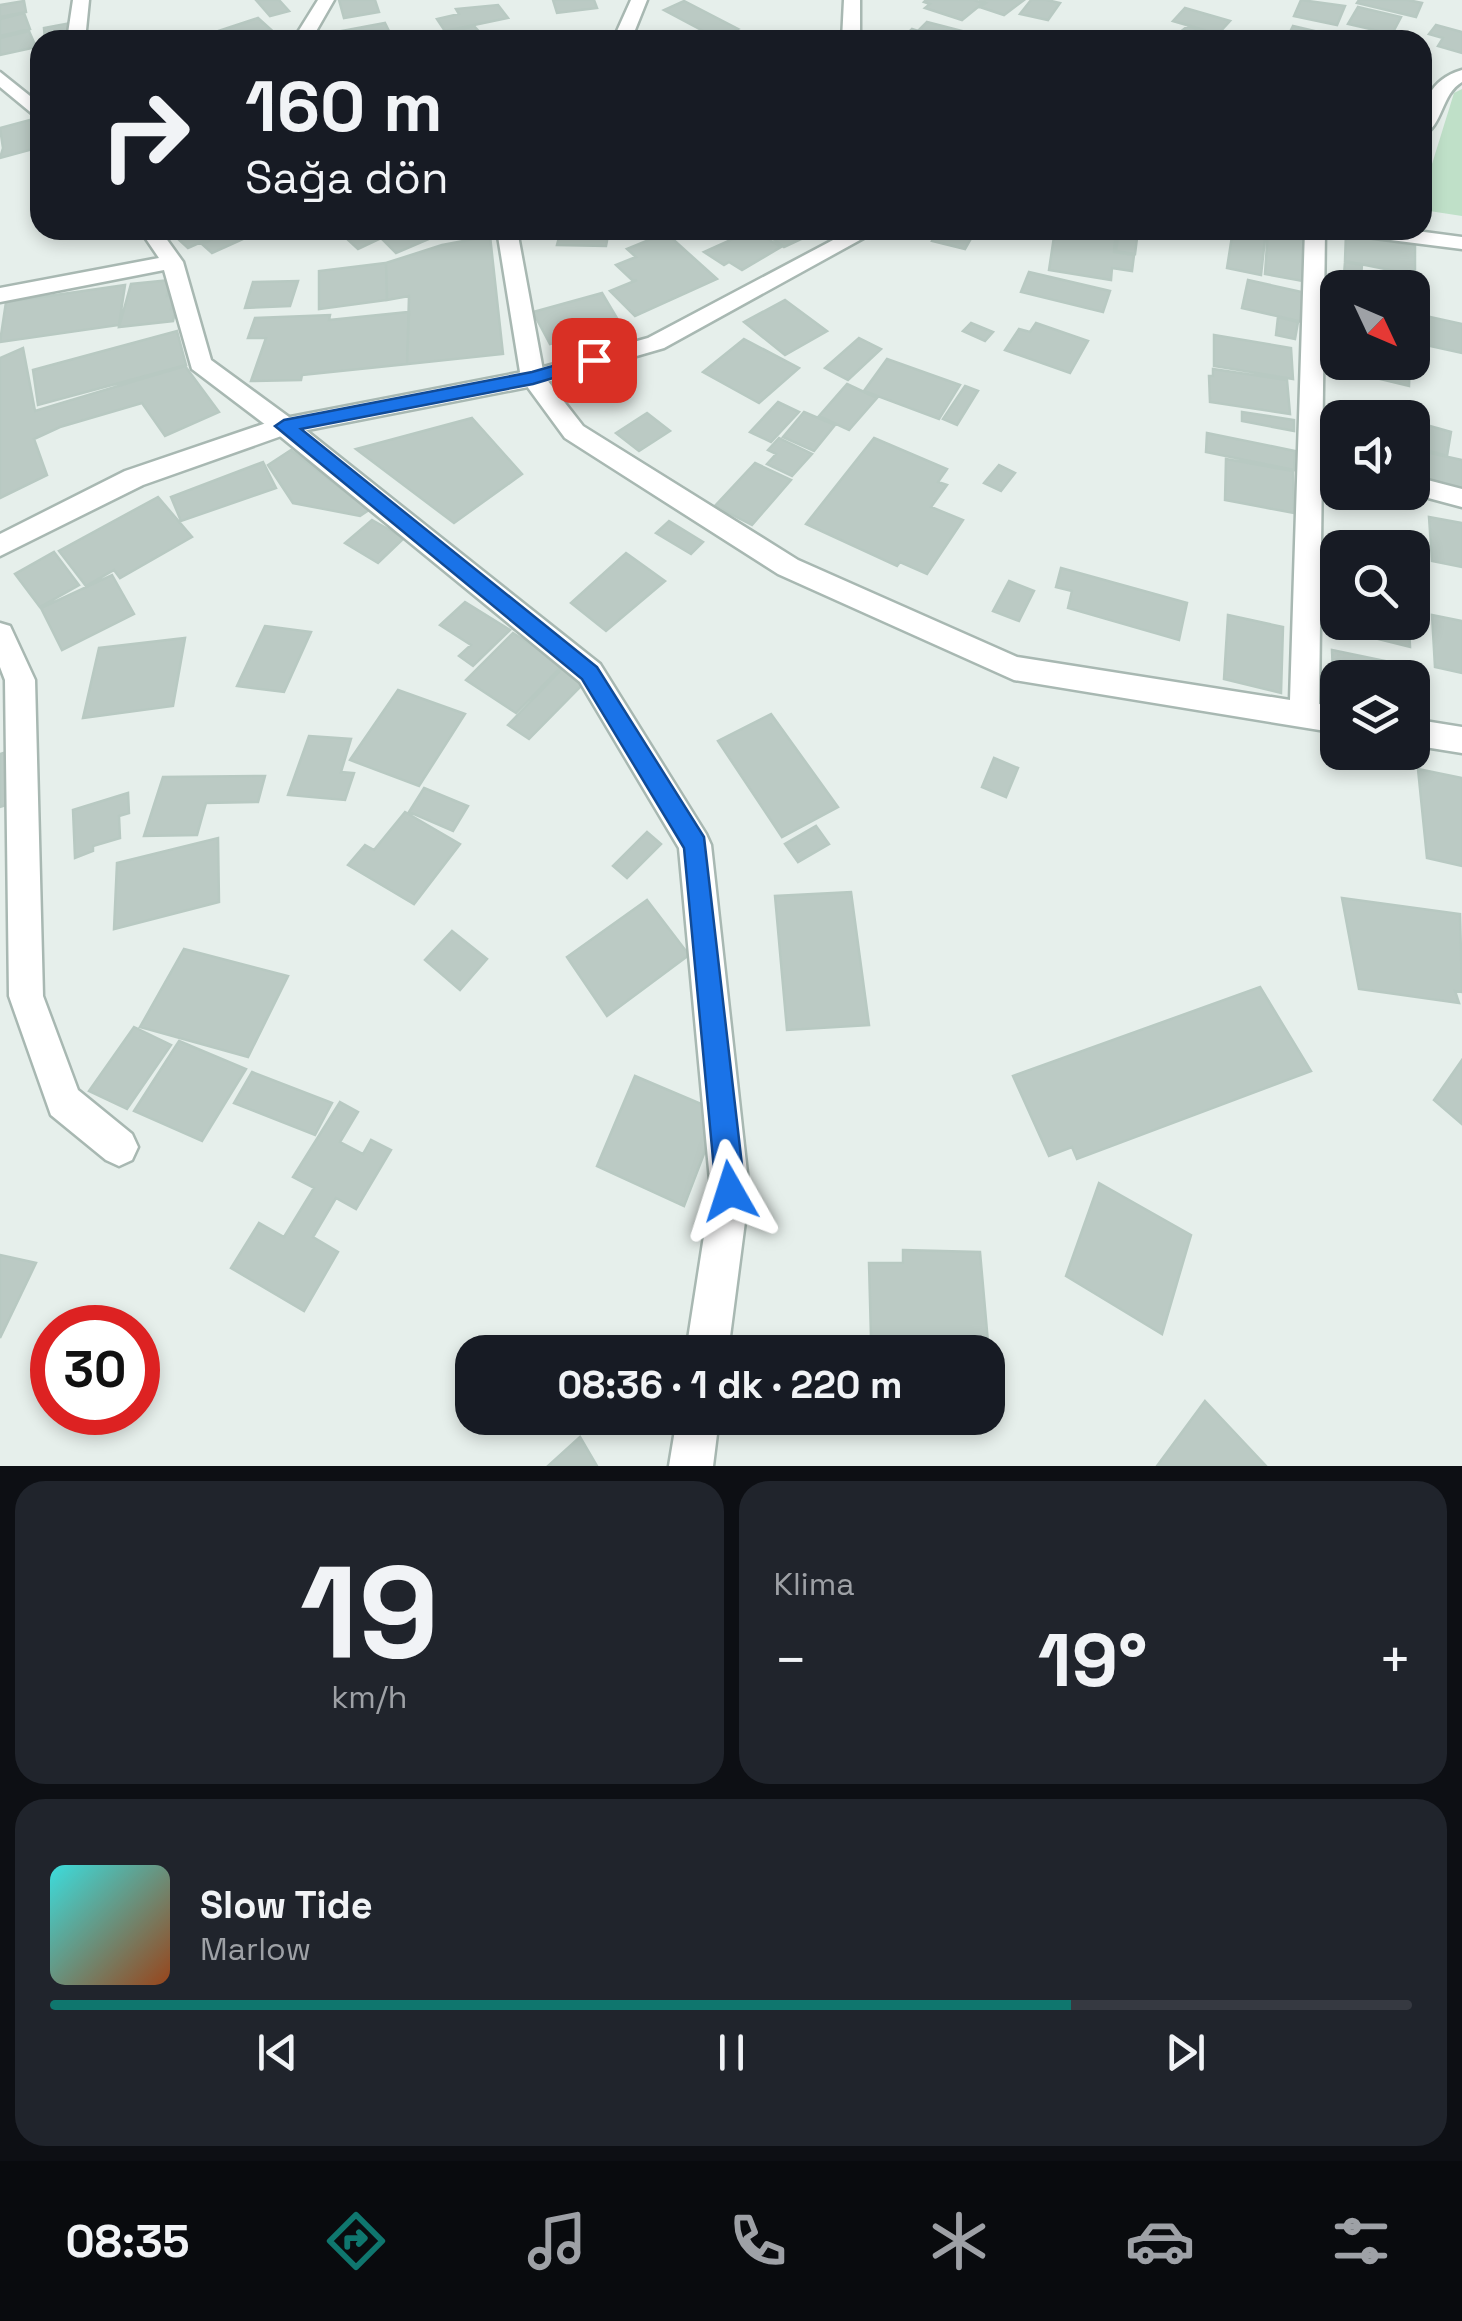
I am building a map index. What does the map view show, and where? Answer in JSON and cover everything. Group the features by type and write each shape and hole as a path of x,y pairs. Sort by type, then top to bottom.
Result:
{"street":[{"path":"77,30 81,0"},
{"path":"308,30 326,0"},
{"path":"626,30 638,0"},
{"path":"852,6 872,0"},
{"path":"1432,108 1442,86 1462,76"},
{"path":"0,77 22,109"},
{"path":"1432,239 1462,244"},
{"path":"157,240 172,262 200,364 284,426 590,673 696,845 730,1191 709,1335"},
{"path":"509,240 533,378 574,432 788,567 1014,668 1320,717"},
{"path":"0,546 134,478 284,426 533,378 656,342 844,240"},
{"path":"1304,714 1315,240"},
{"path":"0,294 172,262"},
{"path":"1310,460 1320,462"},
{"path":"1430,490 1462,498"},
{"path":"0,634 20,680 12,952 64,1102 118,1146"},
{"path":"1430,735 1462,740"},
{"path":"690,1466 695,1435"}],"green space":[{"path":"1462,89 1462,216 1432,211 1432,164 1454,93"}],"building":[{"path":"256,0 279,0 289,11 270,16"},
{"path":"339,0 375,0 379,12 344,18"},
{"path":"553,0 594,0 597,8 557,13"},
{"path":"926,0 983,3 962,20 925,8 930,4"},
{"path":"979,0 1024,0 1004,15 980,7 986,3"},
{"path":"1031,0 1060,3 1048,20 1020,14"},
{"path":"1301,0 1345,6 1337,25 1294,16"},
{"path":"24,1 26,12 0,17 0,5"},
{"path":"684,1 738,29 701,30 664,10"},
{"path":"1357,3 1422,3 1416,17"},
{"path":"498,5 508,18 444,30 437,19 459,14 456,9"},
{"path":"1358,7 1401,17 1394,30 1348,24"},
{"path":"1185,8 1230,21 1222,30 1204,30 1173,21"},
{"path":"24,13 30,29 0,36 0,19"},
{"path":"258,18 271,30 221,30"},
{"path":"927,22 958,30 919,30"},
{"path":"71,23 72,30 44,30"},
{"path":"385,23 388,30 347,30"},
{"path":"1436,25 1462,32 1462,53 1438,46 1443,38 1432,35"},
{"path":"29,31 30,48 0,55 0,38"},
{"path":"30,120 30,150 0,158 0,128"},
{"path":"179,240 206,240 188,248"},
{"path":"211,240 241,240 212,253 202,244"},
{"path":"348,240 377,240 358,249"},
{"path":"383,240 427,240 396,253"},
{"path":"490,240 503,354 407,364 409,296 387,300 386,263 442,245"},
{"path":"558,240 607,240 606,246 557,245"},
{"path":"649,240 674,240 717,279 635,316 610,291 637,280 616,265 636,257 627,249"},
{"path":"731,240 769,240 781,247 742,270 729,262 724,265 704,252"},
{"path":"775,240 799,240 784,247"},
{"path":"933,240 970,240 965,249"},
{"path":"1054,240 1115,240 1114,252 1134,255 1132,271 1112,268 1111,280 1049,270"},
{"path":"1118,240 1137,240 1135,254 1116,251"},
{"path":"1231,240 1265,240 1261,275 1227,268"},
{"path":"1267,240 1306,240 1303,281 1265,274"},
{"path":"1346,240 1383,240 1415,246 1415,270 1390,270 1345,261"},
{"path":"1345,262 1362,265 1362,270 1344,270"},
{"path":"386,263 387,300 319,309 319,271"},
{"path":"1029,272 1110,291 1103,312 1021,292"},
{"path":"171,280 167,296 174,295 173,321 119,327 131,284"},
{"path":"1248,280 1306,293 1303,322 1242,308"},
{"path":"298,281 290,306 245,308 253,282"},
{"path":"125,285 119,325 0,342 6,302"},
{"path":"602,293 621,325 550,344 533,312"},
{"path":"785,300 827,331 785,355 744,322"},
{"path":"409,312 407,364 302,375 301,380 251,381 266,338 248,338 255,318 330,315 329,320"},
{"path":"1278,317 1298,322 1295,339 1276,335"},
{"path":"1430,317 1462,324 1462,353 1430,346"},
{"path":"971,323 993,332 985,341 963,331"},
{"path":"1036,323 1088,341 1070,373 1005,350 1019,329 1030,332"},
{"path":"177,331 186,365 38,405 33,370"},
{"path":"1214,335 1291,348 1293,379 1214,366"},
{"path":"859,338 881,349 848,380 825,368"},
{"path":"744,339 799,368 759,403 703,372"},
{"path":"23,348 35,411 185,366 219,412 165,436 142,403 60,427 34,439 47,475 0,498 0,358"},
{"path":"887,359 960,385 939,419 864,391"},
{"path":"1213,369 1287,380 1290,414 1210,402 1209,376 1213,376"},
{"path":"1384,380 1409,380 1409,386"},
{"path":"847,384 877,398 849,430 819,416"},
{"path":"965,386 978,391 957,425 943,419"},
{"path":"778,402 799,412 771,442 750,432"},
{"path":"804,412 835,425 814,451 783,437"},
{"path":"1242,412 1294,420 1294,431 1242,421"},
{"path":"647,413 670,431 639,451 616,433"},
{"path":"472,418 522,474 454,523 356,449"},
{"path":"1430,426 1451,432 1447,456 1430,451"},
{"path":"1207,433 1295,451 1294,470 1206,452"},
{"path":"779,438 812,454 792,476 767,464 776,454 768,450"},
{"path":"874,438 947,469 938,482 947,485 931,507 963,520 927,574 900,562 897,566 806,524"},
{"path":"291,450 369,510 360,516 293,503 268,465"},
{"path":"1430,453 1462,460 1462,493 1430,486"},
{"path":"1226,459 1293,471 1294,513 1225,500"},
{"path":"263,462 276,488 181,521 171,497"},
{"path":"755,463 791,480 752,525 715,506"},
{"path":"999,465 1015,473 1001,491 984,483"},
{"path":"158,497 192,537 120,578 114,570 86,586 59,551"},
{"path":"1429,517 1462,523 1462,567 1432,561"},
{"path":"372,520 404,538 378,563 345,543"},
{"path":"669,521 703,542 691,554 656,533"},
{"path":"54,552 79,585 40,607 15,574"},
{"path":"626,553 665,581 606,631 571,603"},
{"path":"1061,568 1187,603 1179,640 1068,608 1072,591 1056,587"},
{"path":"112,575 134,614 62,650 41,608"},
{"path":"1009,581 1034,591 1019,621 993,611"},
{"path":"465,602 510,630 473,666 459,656 471,645 440,625"},
{"path":"1228,615 1283,627 1281,693 1224,679"},
{"path":"1432,615 1462,621 1462,673 1435,667"},
{"path":"265,626 311,632 284,692 237,686"},
{"path":"513,633 563,665 516,713 466,680"},
{"path":"185,638 173,706 83,718 99,648"},
{"path":"1382,640 1410,640 1410,647"},
{"path":"1332,650 1380,660 1332,660"},
{"path":"563,668 585,682 529,739 508,725"},
{"path":"398,690 465,714 419,786 350,760"},
{"path":"771,714 838,807 782,837 718,741"},
{"path":"309,736 351,739 341,772 354,773 345,800 288,795"},
{"path":"7,752 9,804 0,807 0,754"},
{"path":"994,758 1018,768 1006,797 982,787"},
{"path":"1418,770 1462,778 1462,866 1427,858"},
{"path":"265,776 258,802 206,803 197,835 144,836 163,777"},
{"path":"424,788 468,806 453,831 409,812"},
{"path":"128,793 129,813 119,816 120,838 93,846 93,851 75,858 73,810"},
{"path":"405,812 460,844 414,904 348,865 365,845 374,850"},
{"path":"816,826 829,844 798,862 785,844"},
{"path":"647,832 661,844 627,878 613,866"},
{"path":"218,838 219,902 114,929 117,863"},
{"path":"851,892 869,1025 787,1030 775,896"},
{"path":"1342,898 1460,914 1462,992 1455,991 1459,1003 1359,989"},
{"path":"647,900 689,955 607,1016 567,957"},
{"path":"452,931 487,959 460,990 425,960"},
{"path":"184,949 288,976 248,1057 140,1027"},
{"path":"1260,987 1311,1071 1077,1159 1072,1147 1049,1156 1013,1076"},
{"path":"134,1027 171,1045 127,1109 89,1091"},
{"path":"179,1041 246,1069 202,1141 134,1111"},
{"path":"1462,1060 1462,1124 1434,1100"},
{"path":"252,1072 332,1103 315,1135 234,1103"},
{"path":"635,1076 720,1112 684,1206 597,1166"},
{"path":"340,1102 358,1112 340,1142 363,1154 371,1140 391,1150 356,1209 336,1198 313,1237 338,1252 304,1311 231,1268 259,1223 284,1237 314,1188 293,1177"},
{"path":"1099,1183 1191,1235 1162,1334 1066,1276"},
{"path":"903,1250 980,1252 987,1335 871,1335 869,1263 903,1263"},
{"path":"0,1255 36,1263 0,1338"},
{"path":"1205,1401 1266,1466 1157,1466"},
{"path":"580,1437 597,1466 548,1466"}],"route":[{"path":"594,360 533,378 284,426 590,673 696,845 730,1191"}]}
